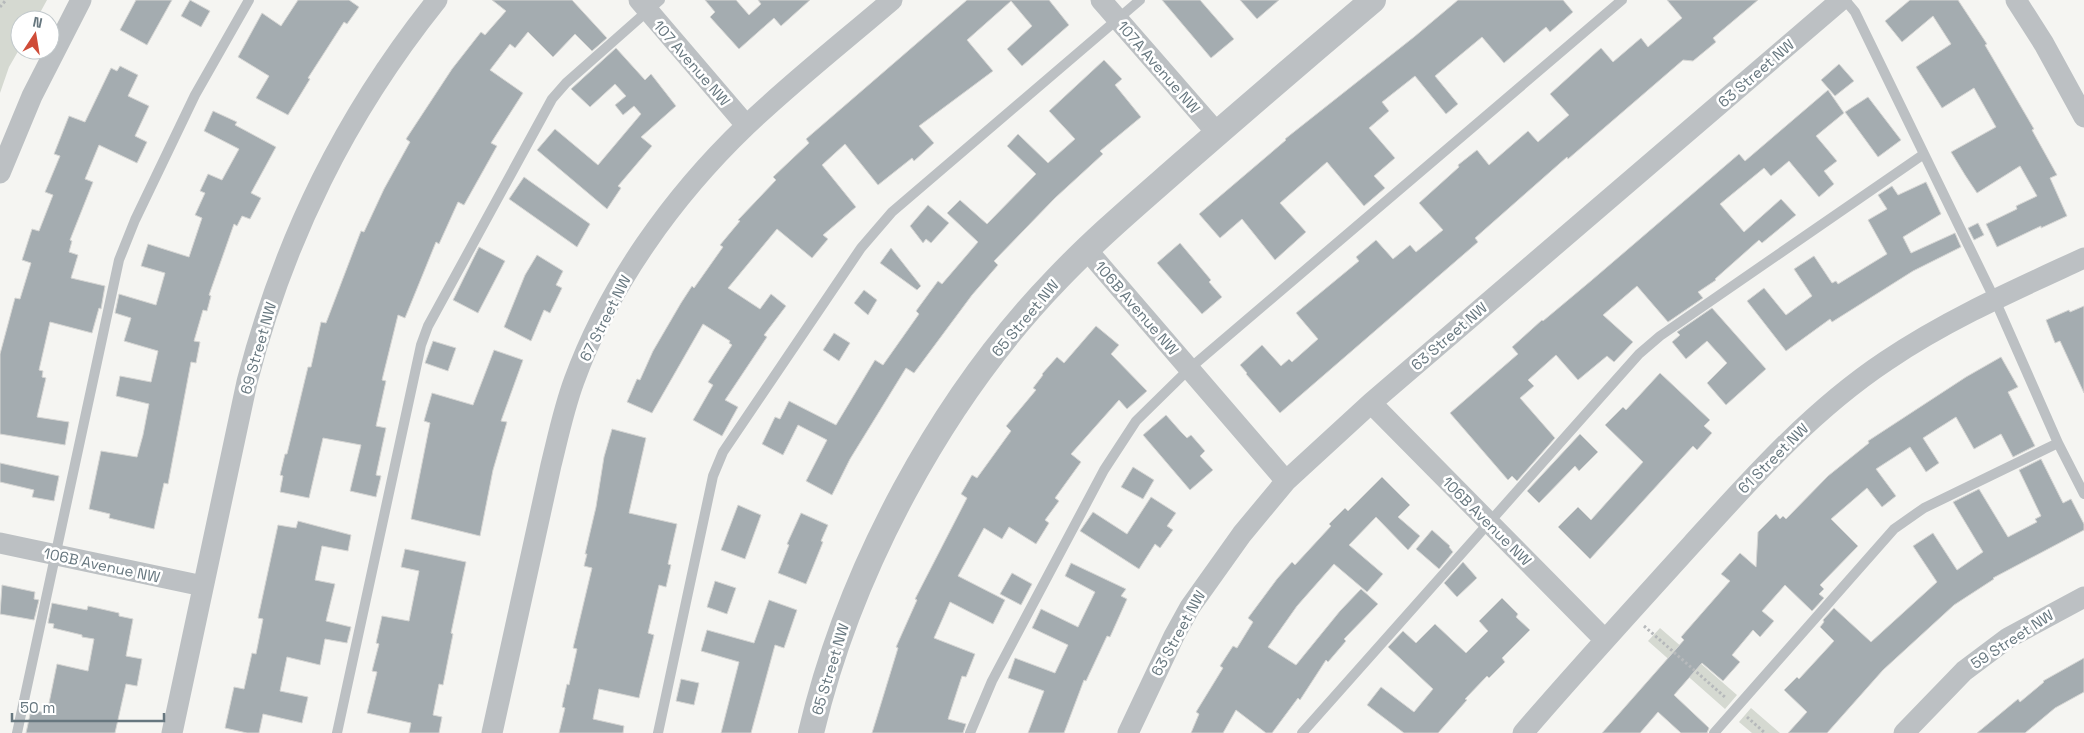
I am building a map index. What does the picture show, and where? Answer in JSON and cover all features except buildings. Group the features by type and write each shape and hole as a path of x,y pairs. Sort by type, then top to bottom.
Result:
{"street":[{"path":"0,173 32,96 81,0"},
{"name":"69 Street NW","path":"172,733 256,348 291,247 334,154 359,109 385,69 437,0"},
{"name":"67 Street NW","path":"492,733 550,464 574,381 610,303 630,269 684,192 746,125 892,0"},
{"name":"107A Avenue NW","path":"1101,0 1217,134"},
{"name":"65 Street NW","path":"811,733 834,653 856,594 892,517 920,465 955,408 1001,345 1056,280 1087,250 1217,134 1373,0"},
{"name":"63 Street NW","path":"1128,733 1174,636 1190,607 1242,534 1286,481 1371,403 1843,0"},
{"path":"2016,0 2044,44 2084,117"},
{"name":"107 Avenue NW","path":"648,3 746,125"},
{"name":"106B Avenue NW","path":"1087,250 1286,481"},
{"name":"61 Street NW","path":"1523,733 1604,639 1759,470 1811,419 1887,360 1995,300 2084,258"},
{"name":"106B Avenue NW","path":"1371,403 1604,639"},
{"name":"106B Avenue NW","path":"0,543 203,586"},
{"name":"59 Street NW","path":"1904,733 1964,671 2008,638 2084,597"}],"lane":[{"path":"16,733 119,260 135,220 195,95 249,0"},
{"path":"658,733 713,476 724,452 876,229 892,212 1140,0"},
{"path":"970,733 992,681 1104,470 1136,421 1189,369 1622,0"},
{"path":"1843,0 1855,12 1995,300 2058,443 2084,494"},
{"path":"338,733 421,345 428,326 552,99 648,3"},
{"path":"1302,733 1639,354 1660,336 1924,154"},
{"path":"1714,733 1894,529 1924,508 2058,443"}],"path":[{"path":"0,7 6,0"},
{"path":"1630,612 1766,733"}],"shaded area":[{"path":"0,0 47,0 42,10 10,10 10,60 13,60 0,93"},
{"path":"1660,628 1737,695 1725,709 1648,641"},
{"path":"1751,708 1780,733 1752,733 1739,722"}]}
